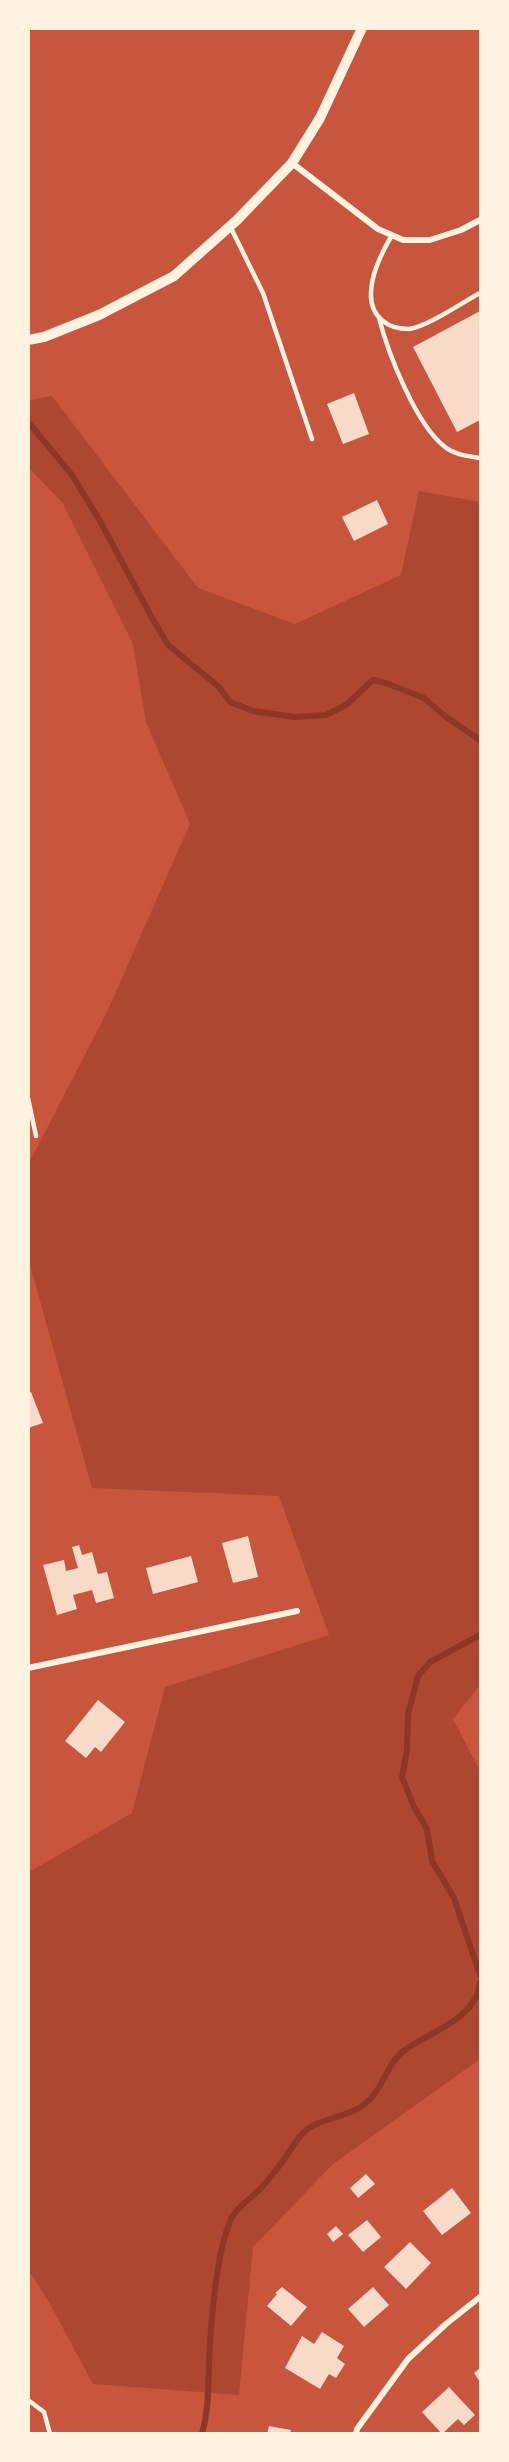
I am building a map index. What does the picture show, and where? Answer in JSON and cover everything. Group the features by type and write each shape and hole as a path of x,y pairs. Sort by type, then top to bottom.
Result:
{"street":[{"path":"28,340 99,315 174,276 230,226 292,163 320,118 362,28"},
{"path":"292,163 378,229 403,240 430,240 461,230 480,220"},
{"path":"28,1668 297,1611"},
{"path":"356,2433 408,2359 480,2297"}],"lane":[{"path":"230,226 264,293 312,439"},
{"path":"392,235 381,253 372,281 373,307 379,318 387,348 427,429 446,448 480,459"},
{"path":"379,318 388,325 411,328 480,293"},
{"path":"28,1098 36,1136"},
{"path":"28,2400 44,2412 50,2433"}],"shaded area":[{"path":"52,396 198,588 295,624 401,575 419,491 480,502 480,1685 453,1719 480,1771 480,2059 333,2164 253,2247 239,2395 93,2384 50,2304 29,2271 29,1872 132,1813 165,1687 329,1635 279,1496 92,1488 29,1261 29,1163 106,1014 190,824 146,722 133,644 62,502 29,468 29,400"}],"building":[{"path":"480,311 480,420 457,432 413,347"},
{"path":"354,393 369,434 343,444 327,404"},
{"path":"377,500 388,524 354,541 342,517"},
{"path":"31,1392 43,1423 28,1428 28,1393"},
{"path":"248,1536 258,1577 233,1583 222,1543"},
{"path":"79,1545 82,1555 92,1552 98,1574 107,1572 114,1598 96,1603 92,1590 73,1595 77,1609 57,1615 43,1565 64,1560 66,1571 78,1568 72,1547"},
{"path":"191,1556 198,1582 153,1594 146,1568"},
{"path":"98,1700 125,1722 101,1752 95,1747 86,1758 65,1741"},
{"path":"366,2174 375,2184 358,2198 350,2188"},
{"path":"452,2188 471,2213 442,2235 423,2211"},
{"path":"367,2220 381,2237 363,2252 348,2235"},
{"path":"336,2226 343,2234 333,2242 327,2234"},
{"path":"410,2242 431,2263 406,2289 384,2267"},
{"path":"282,2287 307,2307 291,2326 267,2306"},
{"path":"373,2287 389,2305 364,2327 348,2309"},
{"path":"322,2332 344,2346 337,2358 345,2364 336,2378 329,2374 320,2389 285,2368 302,2336 314,2344"},
{"path":"480,2368 480,2382 474,2373"},
{"path":"449,2387 475,2415 464,2425 458,2419 442,2434 422,2412"},
{"path":"269,2426 291,2430 290,2434 267,2434"}],"waterway":[{"path":"28,422 72,475 168,645 219,687 230,702 253,711 294,717 326,715 346,705 373,680 424,698 446,717 480,740"},
{"path":"480,1635 430,1662 418,1676 408,1714 407,1750 402,1777 414,1807 427,1829 432,1861 454,1898 480,1975"},
{"path":"202,2434 207,2407 214,2293 220,2257 233,2216 267,2182 301,2135 323,2121 349,2113 365,2104 377,2091 399,2055 451,2023 471,2006 480,1983"}]}
